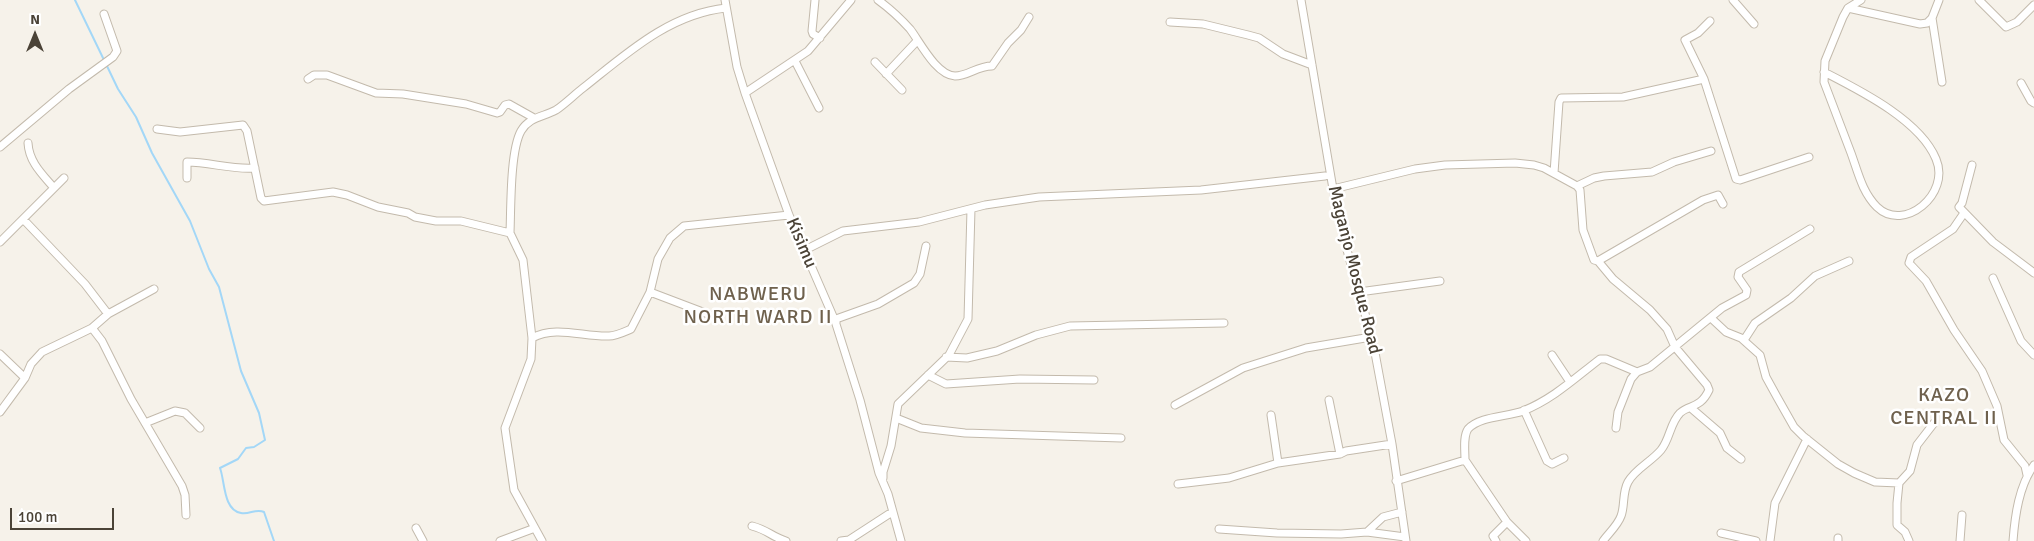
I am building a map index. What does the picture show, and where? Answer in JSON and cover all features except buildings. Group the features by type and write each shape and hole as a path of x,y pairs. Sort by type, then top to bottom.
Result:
{"street":[{"path":"815,0 812,31 813,34 820,38"},
{"path":"745,93 795,61 814,46 851,0"},
{"path":"878,0 910,30 940,68 950,75 964,75 981,66 992,66 1008,43 1021,30 1028,17"},
{"name":"Maganjo Mosque Road","path":"1301,0 1333,189 1346,250 1371,337 1392,444 1405,539"},
{"path":"1734,0 1754,24"},
{"path":"1824,72 1859,89 1892,110 1926,144 1936,159 1938,179 1935,191 1929,201 1909,214 1895,215 1879,209 1871,201 1862,185 1827,91 1824,82 1824,72 1828,51 1848,8 1861,0"},
{"path":"1848,8 1920,24 1927,23 1932,18 1939,0"},
{"path":"1979,0 2006,27 2017,22 2034,5"},
{"path":"542,541 514,490 505,428 531,359 532,338 523,260 510,233 513,168 520,134 526,124 534,118 555,110 652,35 687,17 726,4"},
{"name":"Kisimu","path":"726,4 737,67 745,93 789,215 837,328 901,541"},
{"path":"0,147 69,89 105,63 117,51 104,14"},
{"path":"1932,18 1942,82"},
{"path":"1710,21 1698,33 1686,40 1704,79 1736,179 1740,180 1808,157"},
{"path":"1170,22 1203,24 1248,34 1283,54 1312,65"},
{"path":"886,74 917,41"},
{"path":"795,61 819,108"},
{"path":"875,62 902,90"},
{"path":"308,79 314,75 327,75 376,93 403,94 466,104 497,113 509,104 534,118"},
{"path":"1554,173 1560,98 1622,96 1704,79"},
{"path":"2021,83 2034,103"},
{"path":"157,129 189,131 242,125 246,131 261,198 264,201 333,192 348,194 378,206 408,213 415,217 436,221 461,221 510,233"},
{"path":"28,143 31,160 54,188"},
{"path":"1577,186 1594,178 1652,172 1674,162 1711,151"},
{"path":"187,178 187,162 205,162 240,169 255,168"},
{"path":"1333,189 1388,174 1445,165 1534,165 1554,173 1577,186 1582,196 1581,215 1587,244 1594,260 1598,261 1613,279 1650,310 1667,330 1675,347 1707,385 1709,390 1698,405 1681,412 1672,425 1670,435 1661,450 1628,482 1621,516 1603,541"},
{"path":"1972,165 1962,203 1959,207 1993,242 2034,273"},
{"path":"805,250 843,231 919,222 971,209 1039,198 1201,190 1325,176"},
{"path":"0,242 64,178"},
{"path":"1598,261 1703,200 1718,194 1723,204"},
{"path":"883,483 882,472 891,446 898,404 946,357 968,319 971,209"},
{"path":"1964,213 1953,229 1911,257 1910,263 1926,281 1954,330 1982,370 1997,406 2004,440 2025,466 2027,475"},
{"path":"532,338 540,334 563,331 585,336 611,336 631,329 650,292 658,259 670,238 684,226 789,215"},
{"path":"23,219 85,284 108,314"},
{"path":"1616,428 1618,412 1631,380 1637,372 1650,368 1722,308 1747,292 1738,277 1738,272 1810,229"},
{"path":"837,328 836,319 878,304 914,283 920,274 926,246"},
{"path":"1744,340 1755,323 1792,298 1815,276 1849,261"},
{"path":"1992,278 2021,341 2034,355"},
{"path":"1359,292 1440,281"},
{"path":"0,412 25,378 31,364 42,352 92,328 108,314 154,289"},
{"path":"650,292 708,314"},
{"path":"1711,318 1726,332 1744,340 1760,355 1766,376 1785,411 1794,426 1807,440 1838,464 1854,473 1875,482 1899,483"},
{"path":"946,357 966,358 997,351 1036,335 1070,326 1224,323"},
{"path":"92,328 102,341 145,423 182,486 186,495 186,516"},
{"path":"1175,406 1243,368 1306,348 1371,337"},
{"path":"0,354 25,378"},
{"path":"1552,355 1570,382"},
{"path":"1526,541 1507,522 1465,460 1466,433 1472,425 1524,410 1557,393 1602,358 1637,372"},
{"path":"928,375 946,384 1020,379 1094,380"},
{"path":"1329,400 1340,454"},
{"path":"1691,408 1720,433 1727,448 1741,460"},
{"path":"1524,410 1547,461 1552,464 1564,458"},
{"path":"145,423 175,411 184,413 200,428"},
{"path":"1271,415 1278,463"},
{"path":"896,418 922,428 964,433 1121,438"},
{"path":"1909,541 1905,532 1897,525 1899,483 1910,471 1917,444 1934,423"},
{"path":"1770,541 1775,502 1807,440"},
{"path":"1178,484 1229,478 1278,463 1392,444"},
{"path":"1396,481 1465,460"},
{"path":"2014,541 2021,492 2027,475 2034,465"},
{"path":"1367,532 1383,517 1402,512"},
{"path":"841,541 849,540 889,514 893,514"},
{"path":"1960,541 1962,515"},
{"path":"1496,541 1493,536 1507,522"},
{"path":"752,526 765,529 779,539 786,541"},
{"path":"416,528 423,541"},
{"path":"500,541 535,528"},
{"path":"1219,529 1277,533 1340,534 1367,532 1405,539"},
{"path":"1721,532 1756,541"}],"waterway":[{"path":"75,0 104,60"},
{"path":"106,64 190,221 209,269 219,287 241,371 259,413 265,440 254,447 246,448 238,459 220,468 231,507 241,513 264,512 274,541"}],"district":[{"name":"NABWERU NORTH WARD II","path":"758,306"},
{"name":"KAZO CENTRAL II","path":"1944,408"}]}
